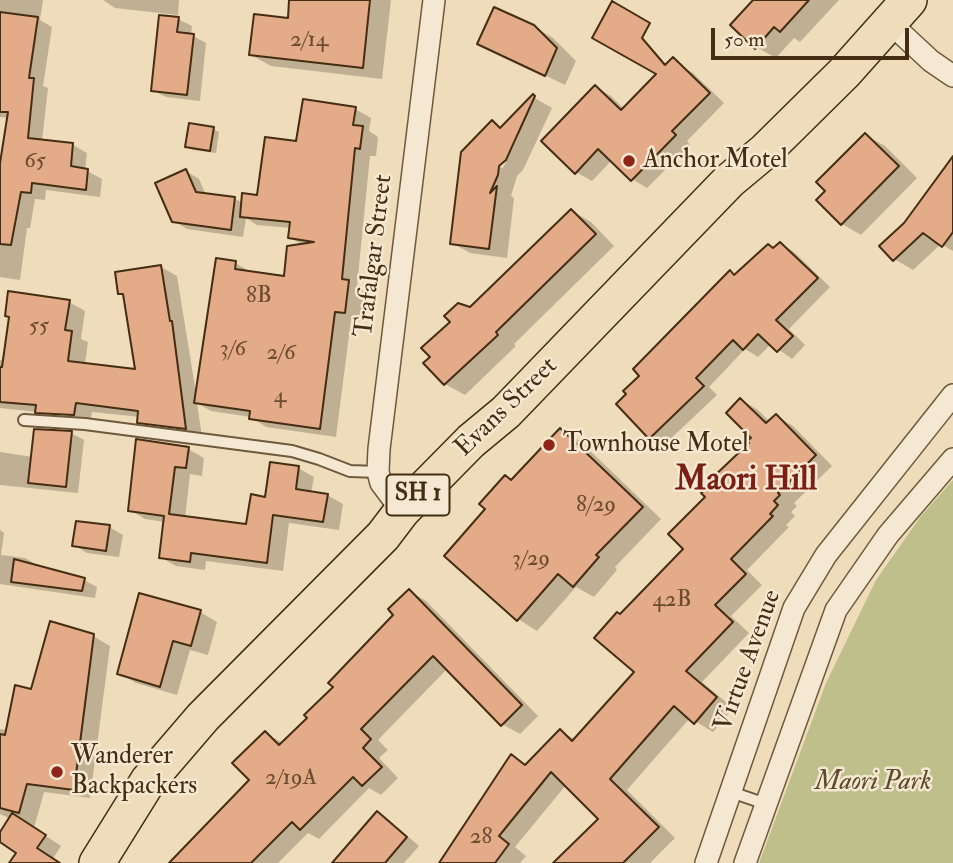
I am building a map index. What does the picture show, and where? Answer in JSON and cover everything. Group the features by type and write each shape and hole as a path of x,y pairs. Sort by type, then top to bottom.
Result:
{"highway":[{"name":"Evans Street","path":"97,863 148,781 173,750 383,536 402,511 471,441 506,412 729,181 765,151 844,73 899,11"}],"street":[{"name":"Trafalgar Street","path":"378,472 434,0"},
{"path":"899,11 931,61 953,76"},
{"name":"Virtue Avenue","path":"706,863 794,608 826,555 953,395"},
{"path":"745,863 836,610 888,535 953,458"},
{"path":"378,472 386,492 402,511"}],"lane":[{"path":"24,420 85,424 292,452 319,458 350,471 378,472"},
{"path":"731,792 766,804"}],"green space":[{"name":"Maori Park","path":"953,480 953,863 759,863 826,683 876,580 921,516"}],"building":[{"path":"289,0 370,0 363,68 249,55 254,14 288,18"},
{"path":"753,0 809,0 780,32 774,27 755,49 730,25"},
{"path":"612,1 650,23 642,38 665,65 673,57 710,93 672,131 676,135 631,181 598,149 575,174 541,141 595,85 621,110 656,74 592,38"},
{"path":"494,7 534,25 557,48 545,76 477,44"},
{"path":"0,12 38,17 29,78 34,78 28,138 73,143 71,166 88,169 86,190 32,183 31,193 21,192 11,245 0,244 0,163 8,112 0,112"},
{"path":"159,15 179,17 177,32 194,34 187,95 151,91"},
{"path":"533,94 535,96 506,160 499,166 490,193 497,186 489,249 450,244 461,152 492,120 500,128"},
{"path":"303,99 356,107 353,125 363,126 360,149 355,148 342,279 349,280 345,313 335,312 320,429 249,419 250,411 194,403 216,258 236,261 235,269 284,276 287,246 314,242 288,238 290,222 240,217 242,193 257,195 265,137 296,141"},
{"path":"189,123 214,127 210,151 185,147"},
{"path":"865,133 899,166 841,225 816,200 825,191 816,182"},
{"path":"953,156 953,232 942,247 923,233 893,261 879,246 904,223"},
{"path":"186,169 196,192 235,197 231,230 172,222 155,183"},
{"path":"571,209 596,234 496,332 498,335 444,385 423,363 430,357 421,348 450,322 444,316 458,303 470,307"},
{"path":"780,242 818,278 776,320 793,336 777,352 758,334 743,350 733,340 696,378 704,386 649,439 616,404 626,394 623,391 639,376 633,369 730,270 734,275 768,244 773,248"},
{"path":"161,265 172,321 186,429 137,423 138,411 76,403 74,415 35,413 36,405 0,402 0,367 9,317 5,316 8,291 70,300 65,330 72,331 68,361 135,369 123,294 118,294 115,272"},
{"path":"740,398 766,423 776,414 816,455 778,493 780,495 774,501 778,505 770,514 773,516 731,559 746,574 715,605 733,622 686,671 717,697 694,724 674,706 610,779 659,827 623,863 553,863 598,819 551,772 499,836 509,844 495,863 439,863 511,754 525,765 560,729 572,741 634,672 594,638 617,612 620,614 683,549 668,534 705,497 701,493 714,482 711,479 749,443 747,441 751,438 726,413"},
{"path":"560,428 643,507 596,555 599,557 573,587 558,574 517,621 444,556 485,509 479,504 505,475 511,480"},
{"path":"34,429 72,431 66,487 28,483"},
{"path":"136,439 189,447 186,468 175,467 169,514 246,524 251,494 265,497 270,462 299,466 296,489 328,494 323,522 273,515 267,563 191,553 190,562 159,558 164,516 128,511"},
{"path":"76,521 110,525 106,551 72,546"},
{"path":"14,559 85,578 82,591 11,582"},
{"path":"409,589 522,705 501,726 433,656 361,729 371,739 363,748 382,767 362,786 353,777 300,830 292,822 251,863 169,863 249,780 232,763 265,731 279,745 307,718 304,715 333,687 328,683 393,615 388,609"},
{"path":"139,593 201,610 191,646 173,641 160,687 117,674"},
{"path":"50,621 94,634 74,790 27,784 19,813 0,808 0,734 5,735 15,685 31,689"},
{"path":"377,811 407,837 385,863 332,863"},
{"path":"12,813 46,835 37,848 60,863 9,863 16,853 0,842 0,832"}],"place":[{"name":"Anchor Motel","path":"629,161"},
{"name":"Townhouse Motel","path":"549,445"},
{"name":"Wanderer Backpackers","path":"57,772"}],"district":[{"name":"Maori Hill","path":"746,482"}]}
